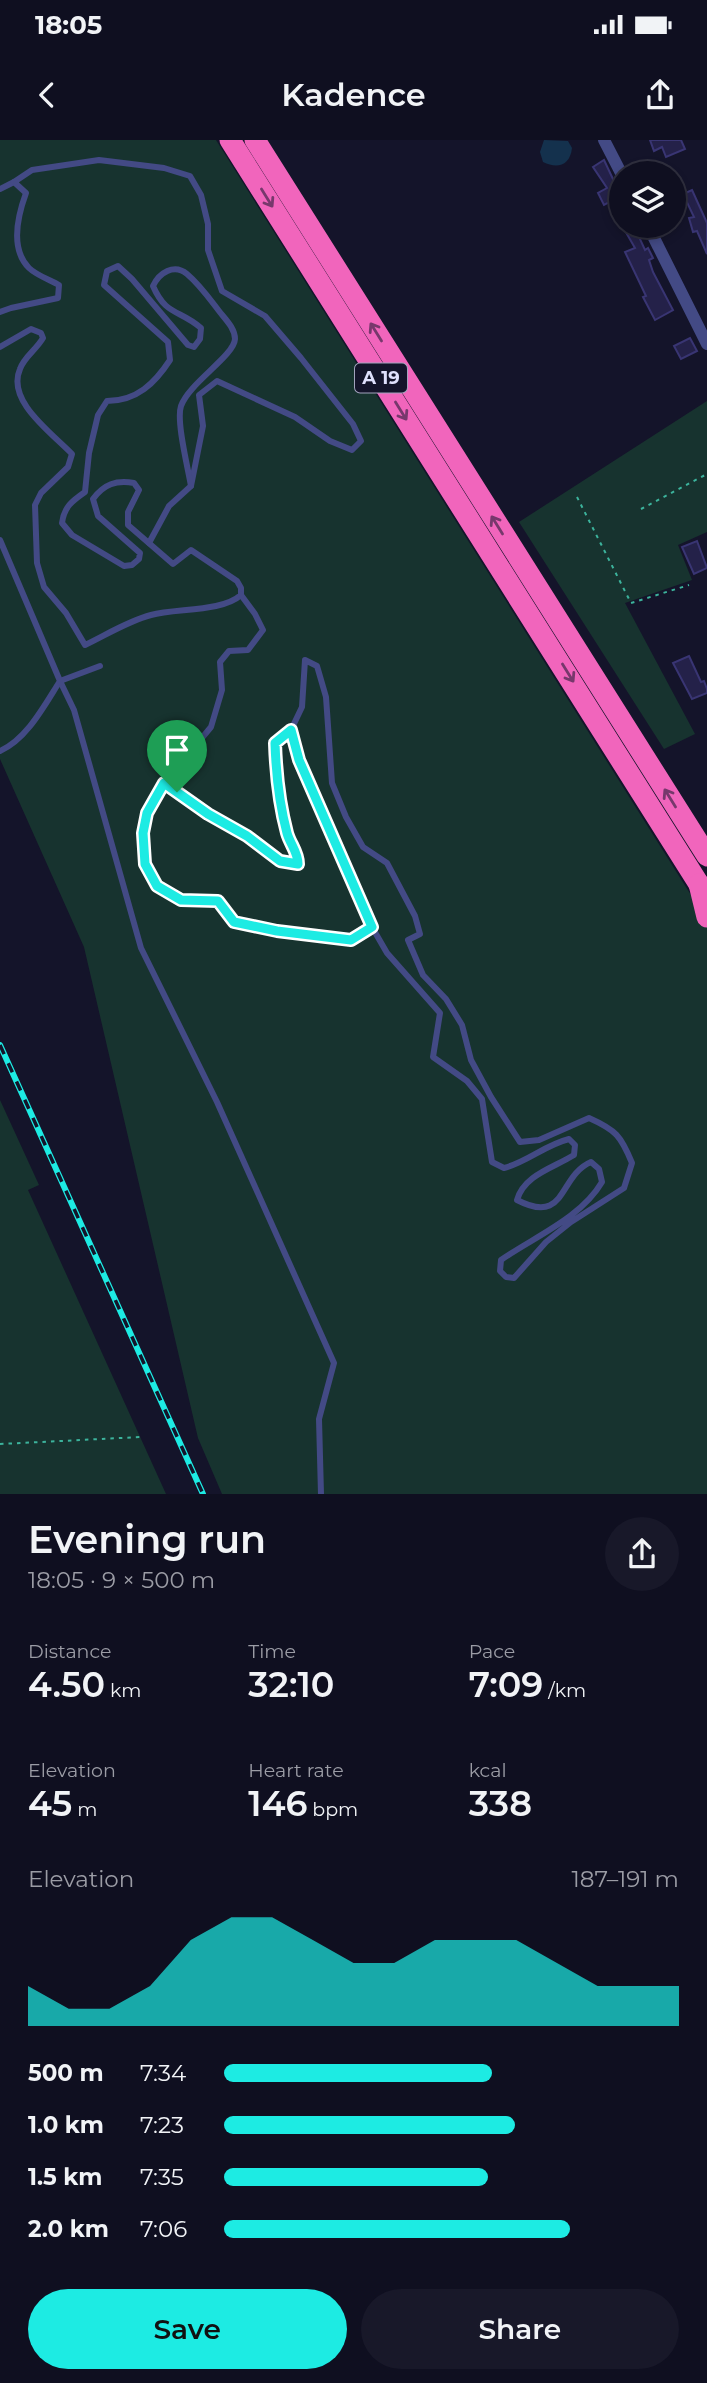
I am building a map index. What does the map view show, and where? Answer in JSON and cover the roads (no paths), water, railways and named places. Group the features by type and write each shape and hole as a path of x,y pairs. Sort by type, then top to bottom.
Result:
{"highway":[{"name":"A 19","path":"230,140 703,889"},
{"name":"A 19","path":"255,140 707,856"},
{"path":"703,889 707,917"}],"street":[{"path":"604,140 615,161"},
{"path":"654,238 707,344"}],"lane":[{"path":"0,189 32,170 99,160 164,168 190,176 201,195 208,224 208,250 216,281 222,291 265,316 353,424 361,442 352,450 330,441 295,416 217,381 199,395 203,426 191,486 169,506 149,543"},
{"path":"0,312 58,298 59,285 29,268 19,251 17,226 26,193 14,182"},
{"path":"177,792 177,768 211,727 222,690 220,662 229,651 248,650 263,630 241,595 237,581 191,550 173,564 128,525 128,512 139,491 134,483 121,481 107,485 93,499 98,516 140,553 139,559 132,565 124,566 72,535 62,523 64,510 72,500 85,492 89,453 99,415 107,401 120,401 137,395 156,381 170,360 168,342 104,285 107,271 118,266 188,345 194,347 200,340 201,328 191,319 175,313 160,302 153,286 158,275 170,270 184,271 199,285 233,330 235,341 229,351 190,390 181,407 181,430 191,486"},
{"path":"0,347 31,329 41,333 43,338 36,350 23,362 16,388 25,407 72,454 68,467 41,493 35,505 37,563 44,587 66,613 85,645 150,615 208,606 223,607 241,595"},
{"path":"0,540 74,710 141,948 217,1102 334,1363 319,1419 321,1494"},
{"path":"291,730 299,760 372,927 387,953 440,1013 433,1057 467,1081 482,1099 492,1162 504,1168 518,1164 554,1142 569,1139 575,1145 574,1155 528,1180 520,1188 517,1200 533,1208 547,1207 558,1199 583,1165 591,1162 599,1168 602,1182 593,1197 501,1261 500,1271 506,1277 514,1278 547,1242 571,1222 624,1188 632,1163 625,1145 611,1128 589,1118 539,1140 520,1142 471,1060 463,1025 446,999 423,975 408,940 420,934 415,916 387,863 363,847 346,817 332,783 326,697 317,666 305,660 302,708 291,730 275,743 276,773 288,837 298,856 298,864 280,861 247,836 208,814 164,783 147,813 143,833 145,864 157,886 181,900 218,901 234,922 277,931 351,940 372,927"},
{"path":"0,751 14,745 60,681 100,666"}],"water":[{"path":"544,140 568,141 572,148 569,159 558,165 543,162 540,152"}],"railway":[{"path":"0,1045 203,1494"}]}
